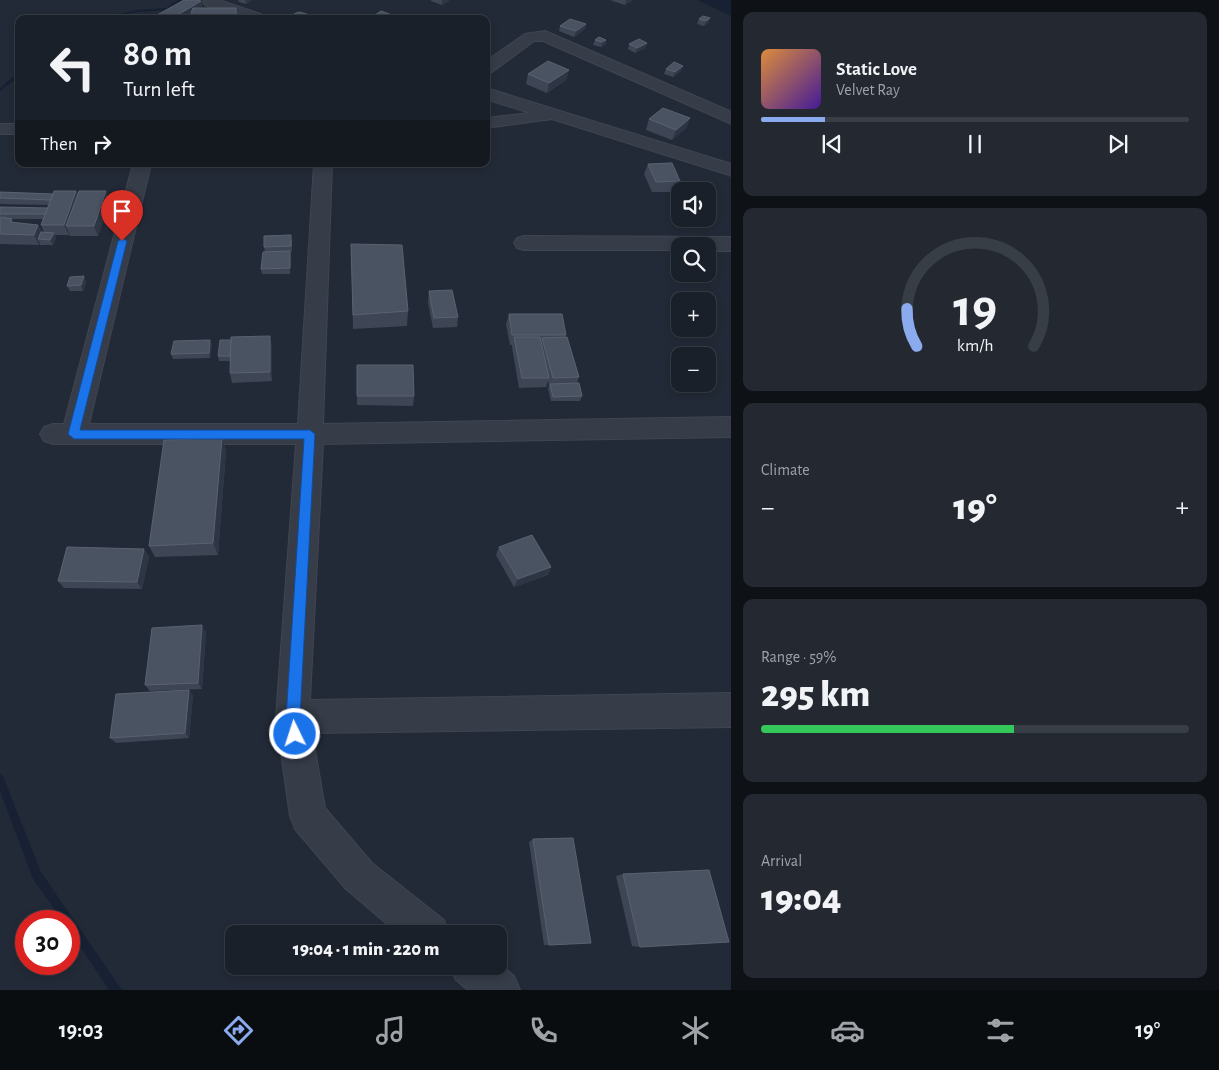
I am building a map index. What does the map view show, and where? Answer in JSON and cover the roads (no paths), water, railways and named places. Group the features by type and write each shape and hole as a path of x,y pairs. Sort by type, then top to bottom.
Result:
{"street":[{"path":"210,2 249,15"},
{"path":"490,66 530,37 545,36 731,119"},
{"path":"490,94 731,170"},
{"path":"490,123 553,115"},
{"path":"0,129 15,129"},
{"path":"141,167 64,434 310,434 731,427"},
{"path":"323,167 317,318 293,718 308,816 359,876 419,925"},
{"path":"524,243 731,244"},
{"path":"293,718 731,710"},
{"path":"481,975 500,990"}],"water":[{"path":"697,0 731,0 731,16"}],"waterway":[{"path":"118,15 137,11 167,9 181,0"},
{"path":"0,90 15,77"},
{"path":"0,779 37,875 116,990"}]}
